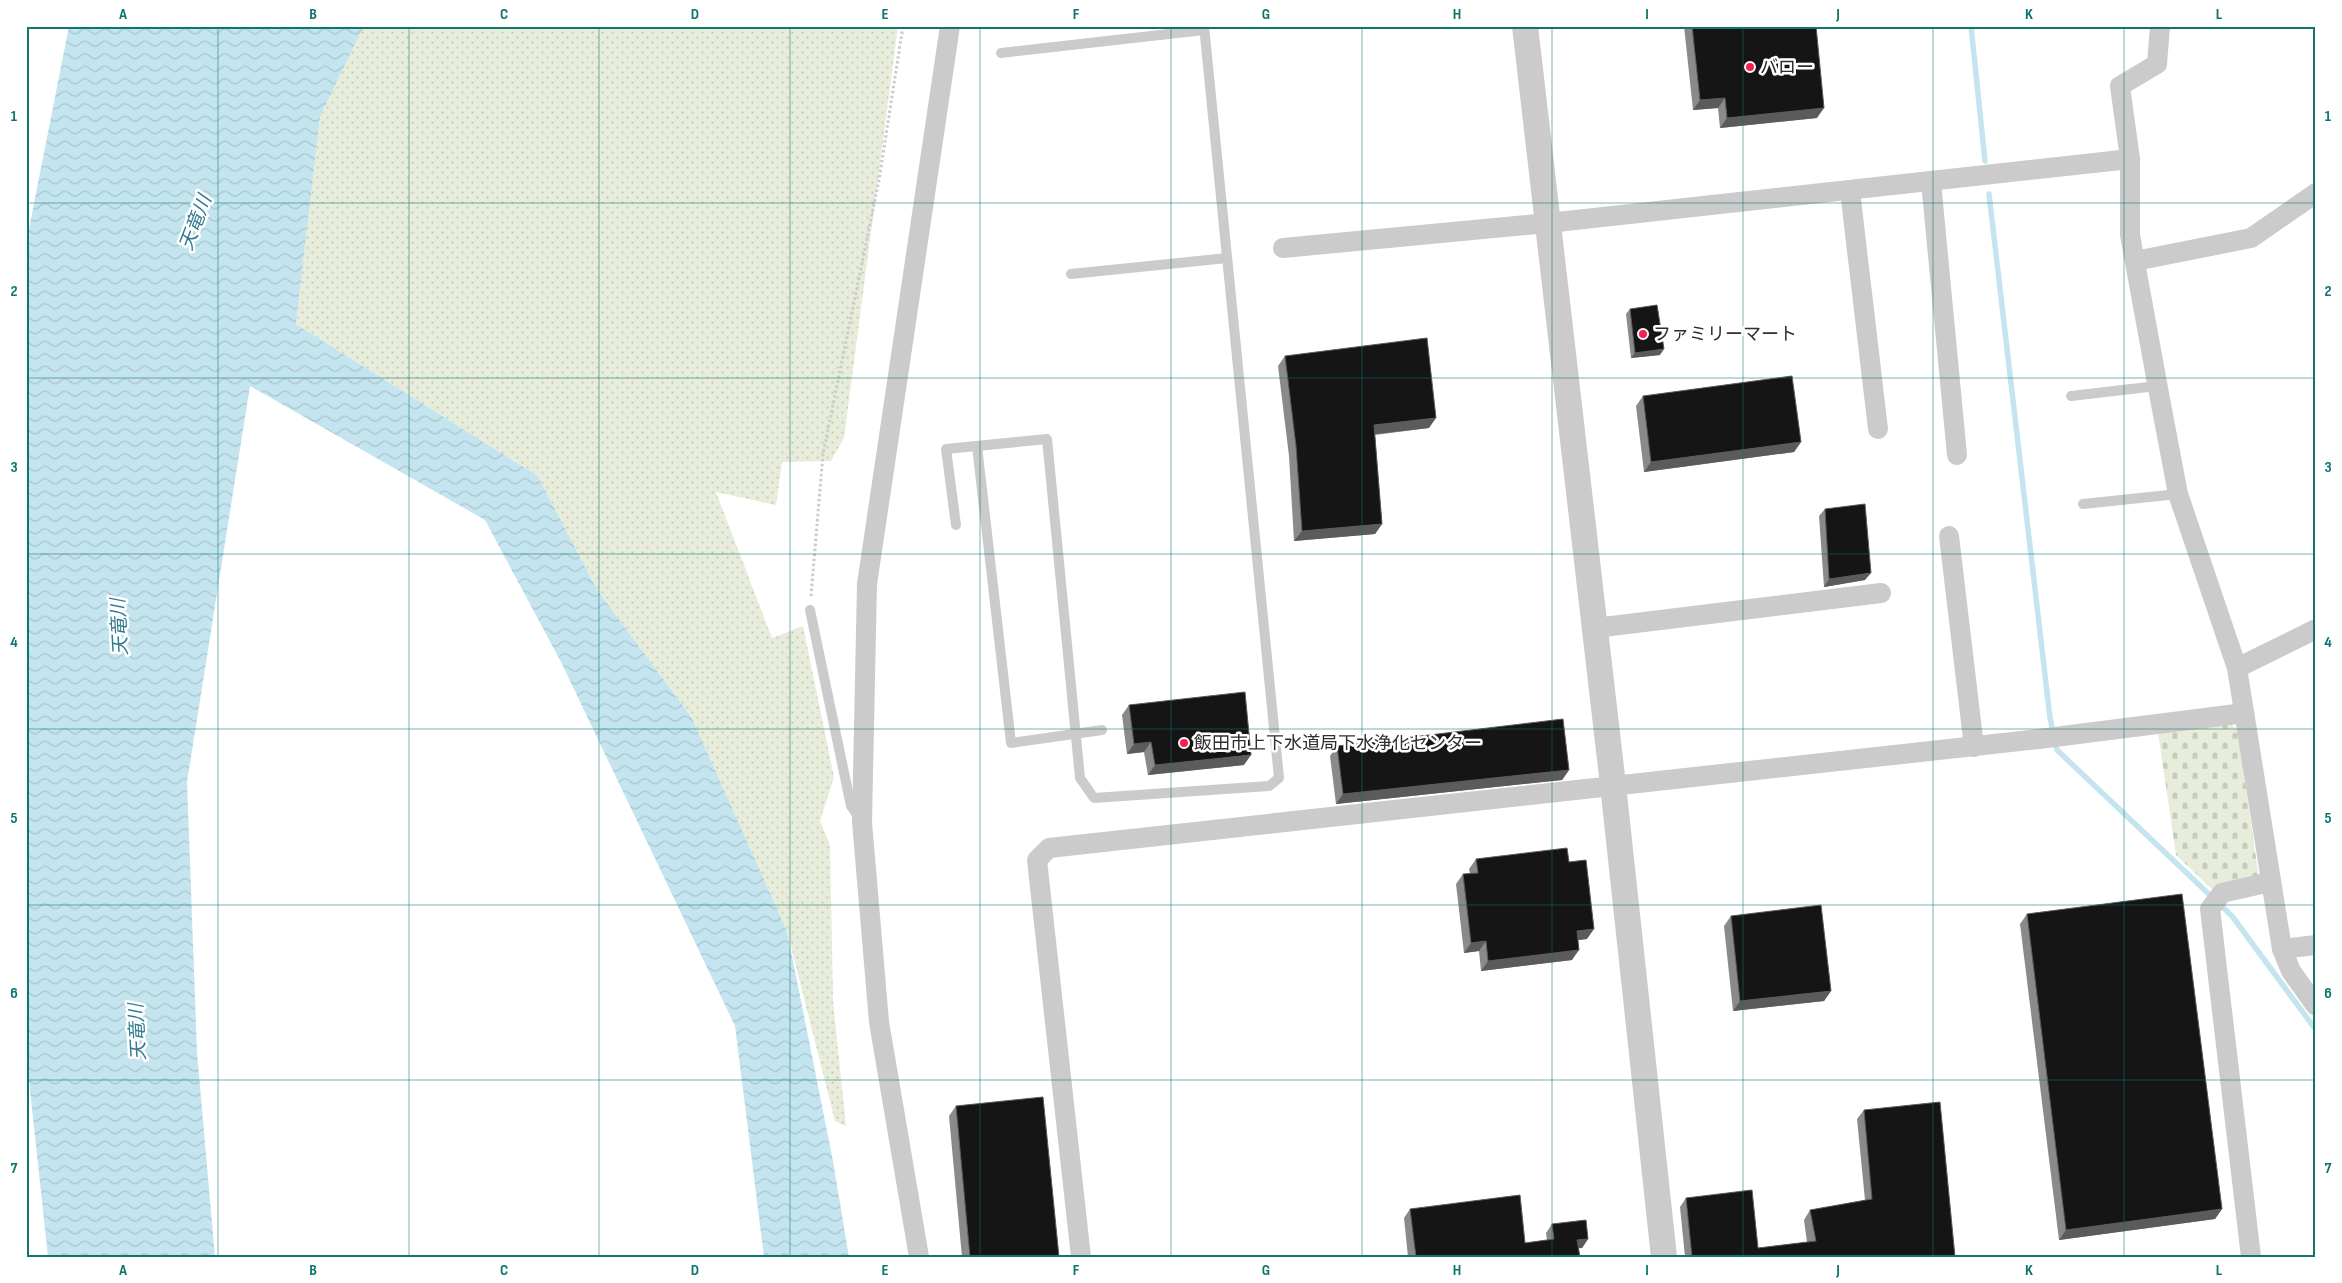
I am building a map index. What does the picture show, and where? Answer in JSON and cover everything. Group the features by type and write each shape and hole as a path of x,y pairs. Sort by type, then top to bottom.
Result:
{"street":[{"path":"919,1257 879,1022 862,822 867,584 950,26"},
{"path":"1526,26 1613,785 1664,1257"},
{"path":"2160,26 2157,64 2120,86 2130,159 2130,235 2178,494 2237,668 2282,949 2290,971 2316,1006"},
{"path":"1283,248 1548,223 2130,159"},
{"path":"1931,182 1957,455"},
{"path":"1850,191 1878,429"},
{"path":"2135,261 2251,238 2316,194"},
{"path":"1949,536 1974,746"},
{"path":"1595,628 1881,593"},
{"path":"2237,668 2316,628"},
{"path":"1081,1257 1037,860 1049,848 2040,739 2244,713"},
{"path":"2251,1257 2210,909 2217,899 2270,882"},
{"path":"2282,949 2316,945"}],"lane":[{"path":"956,525 946,449 1047,439 1080,778 1094,798 1269,786 1279,778 1204,28 1001,52"},
{"path":"1071,274 1227,258"},
{"path":"2071,396 2158,386"},
{"path":"977,446 1011,743 1102,730"},
{"path":"2083,504 2178,494"},
{"path":"810,610 851,806 862,822"}],"path":[{"path":"810,610 823,454 879,180 903,26"}],"green space":[{"path":"364,26 898,26 844,438 831,461 782,462 776,505 716,492 772,638 803,626 834,777 820,821 830,845 833,1001 846,1126 835,1121 787,931 692,718 596,588 538,476 296,324 320,117"},
{"path":"2230,723 2238,730 2259,879 2213,890 2176,855 2158,732"}],"water":[{"name":"天竜川","path":"69,26 364,26 320,117 296,324 538,476 596,588 692,718 787,931 833,1161 849,1257 764,1257 735,1026 561,662 485,520 250,386 187,782 197,1052 215,1257 48,1257 26,1053 26,244"}],"building":[{"name":"バロー","path":"1692,26 1816,26 1824,108 1727,118 1725,98 1700,100"},
{"name":"ファミリーマート","path":"1657,305 1664,349 1635,353 1630,309"},
{"path":"1427,338 1436,418 1374,425 1382,524 1302,531 1296,446 1285,356"},
{"path":"1792,376 1801,442 1651,462 1643,396"},
{"path":"1865,504 1871,573 1829,579 1825,509"},
{"name":"飯田市上下水道局下水浄化センター","path":"1245,692 1251,755 1155,765 1151,742 1134,744 1129,705"},
{"path":"1563,719 1569,770 1343,794 1337,746"},
{"path":"1567,848 1569,862 1586,860 1594,929 1577,931 1579,950 1488,961 1486,941 1471,943 1463,874 1478,873 1476,859"},
{"path":"2182,894 2222,1209 2066,1230 2027,914"},
{"path":"1821,905 1831,991 1740,1001 1731,916"},
{"path":"1043,1097 1059,1257 970,1257 956,1106"},
{"path":"1940,1102 1955,1257 1692,1257 1686,1198 1752,1190 1758,1248 1816,1241 1810,1210 1872,1199 1864,1110"},
{"path":"1520,1195 1525,1243 1554,1239 1552,1224 1586,1220 1588,1239 1577,1240 1580,1257 1416,1257 1410,1209"}],"waterway":[{"path":"1971,26 1985,161"},
{"path":"1989,194 2050,718 2057,750 2232,916 2316,1030"}],"place":[{"name":"バロー","path":"1750,67"},
{"name":"ファミリーマート","path":"1643,334"},
{"name":"飯田市上下水道局下水浄化センター","path":"1184,743"}]}
